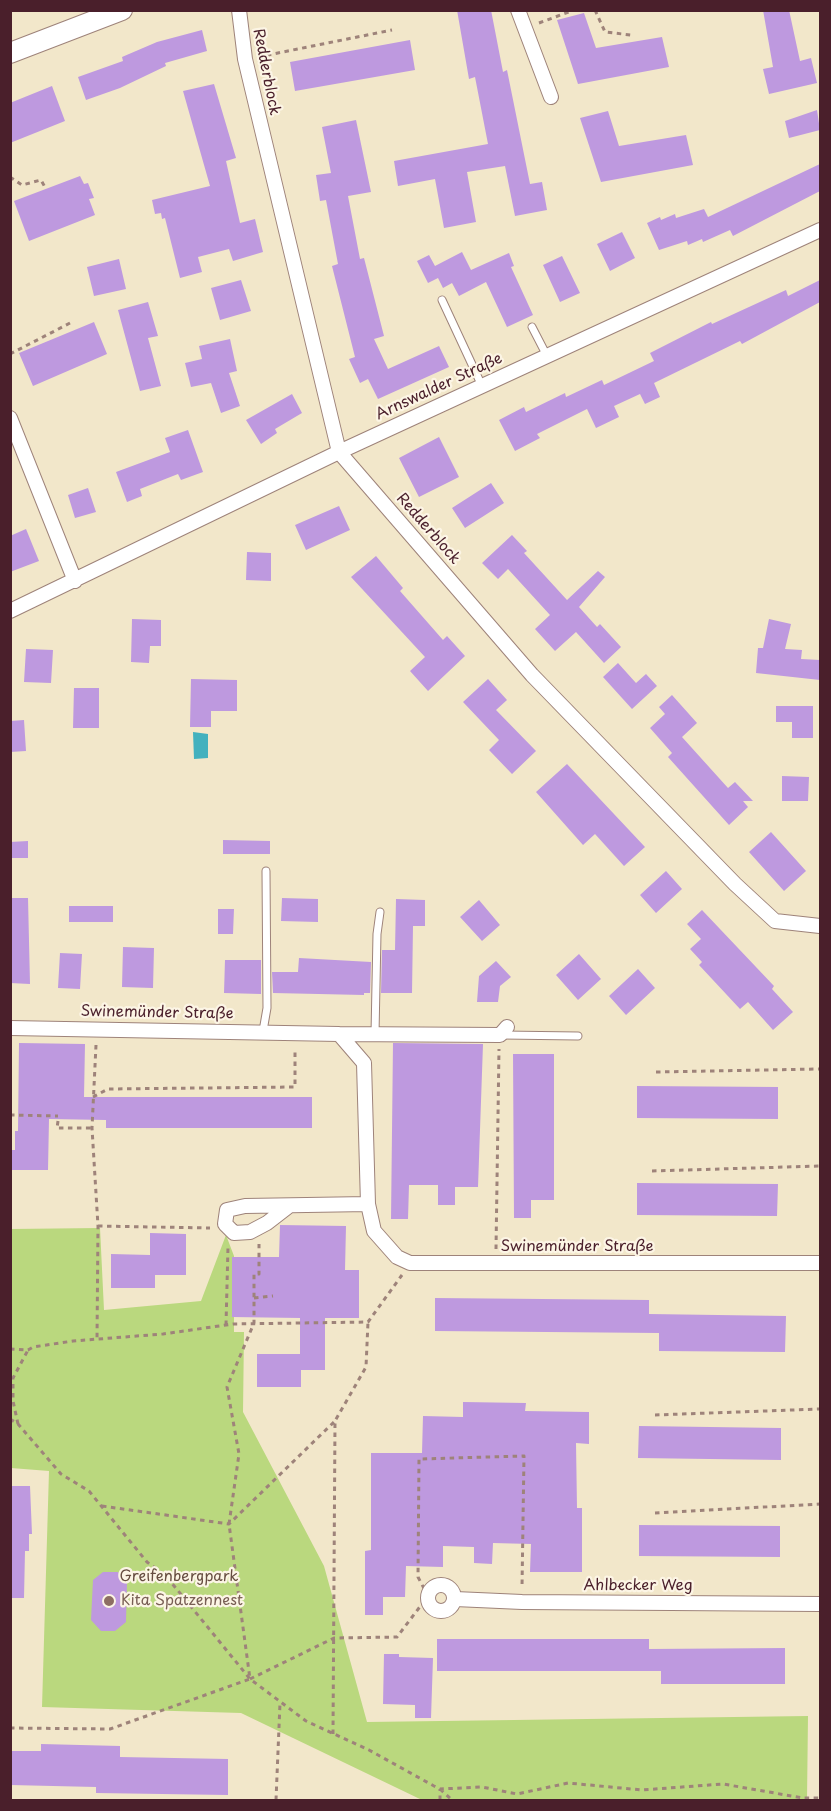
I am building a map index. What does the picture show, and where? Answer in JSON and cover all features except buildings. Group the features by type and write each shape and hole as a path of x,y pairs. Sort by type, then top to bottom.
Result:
{"main road":[{"path":"10,53 122,10"}],"street":[{"name":"Redderblock","path":"239,10 245,59 339,452 532,675 735,884 775,921 820,926"},
{"path":"518,10 551,97"},
{"name":"Arnswalder Straße","path":"10,611 339,452 820,230"},
{"path":"10,418 75,581"},
{"name":"Swinemünder Straße","path":"10,1028 294,1031 339,1034 504,1031"},
{"path":"339,1034 364,1063 368,1204 374,1231 397,1257 410,1263"},
{"path":"289,1206 250,1232 234,1233 225,1224 227,1210 245,1206 368,1204"},
{"name":"Swinemünder Straße","path":"410,1263 820,1263"},
{"name":"Ahlbecker Weg","path":"428,1596 428,1603 441,1611 452,1606 455,1599 522,1602 820,1604"}],"lane":[{"path":"442,300 482,386"},
{"path":"532,327 547,356"},
{"path":"263,1031 267,1008 266,871"},
{"path":"375,1034 377,934 380,912"},
{"path":"504,1031 578,1036"}],"path":[{"path":"525,29 574,10"},
{"path":"595,10 605,32 631,35"},
{"path":"245,59 392,30"},
{"path":"10,177 22,185 41,180 46,189"},
{"path":"10,354 72,322"},
{"path":"97,1340 98,1226 92,1128 98,1028"},
{"path":"93,1097 108,1089 295,1087 294,1031"},
{"path":"496,1263 504,1031"},
{"path":"656,1072 820,1069"},
{"path":"10,1115 58,1119 57,1128 92,1128"},
{"path":"652,1171 820,1166"},
{"path":"98,1226 207,1228"},
{"path":"250,1679 229,1524 239,1454 227,1387 254,1323 254,1274 258,1274 259,1227"},
{"path":"226,1324 228,1229"},
{"path":"229,1524 335,1421 366,1366 369,1322 410,1263"},
{"path":"254,1298 273,1296"},
{"path":"18,1424 13,1378 28,1350 33,1347 226,1324 369,1322"},
{"path":"10,1349 28,1350"},
{"path":"655,1415 820,1409"},
{"path":"10,1419 18,1424 61,1474 89,1491 147,1562 166,1576 250,1679 306,1721 440,1789 452,1800"},
{"path":"333,1734 335,1421"},
{"path":"10,1728 110,1729 250,1679 334,1638 398,1637 428,1596 418,1577 419,1460 524,1456 522,1602"},
{"path":"655,1513 820,1504"},
{"path":"101,1506 229,1524"},
{"path":"276,1800 280,1702"},
{"path":"440,1789 482,1787 517,1794 568,1783 642,1790 723,1784 802,1798 820,1798"},
{"path":"440,1789 440,1800"}],"green space":[{"name":"Greifenbergpark","path":"100,1228 104,1310 201,1301 226,1235 234,1256 234,1332 244,1332 243,1412 324,1566 367,1722 808,1716 807,1800 422,1800 241,1713 42,1707 49,1471 11,1468 11,1229"}],"water":[{"path":"193,732 208,734 208,758 194,759"}],"place":[{"name":"Kita Spatzennest","path":"109,1601"}]}
